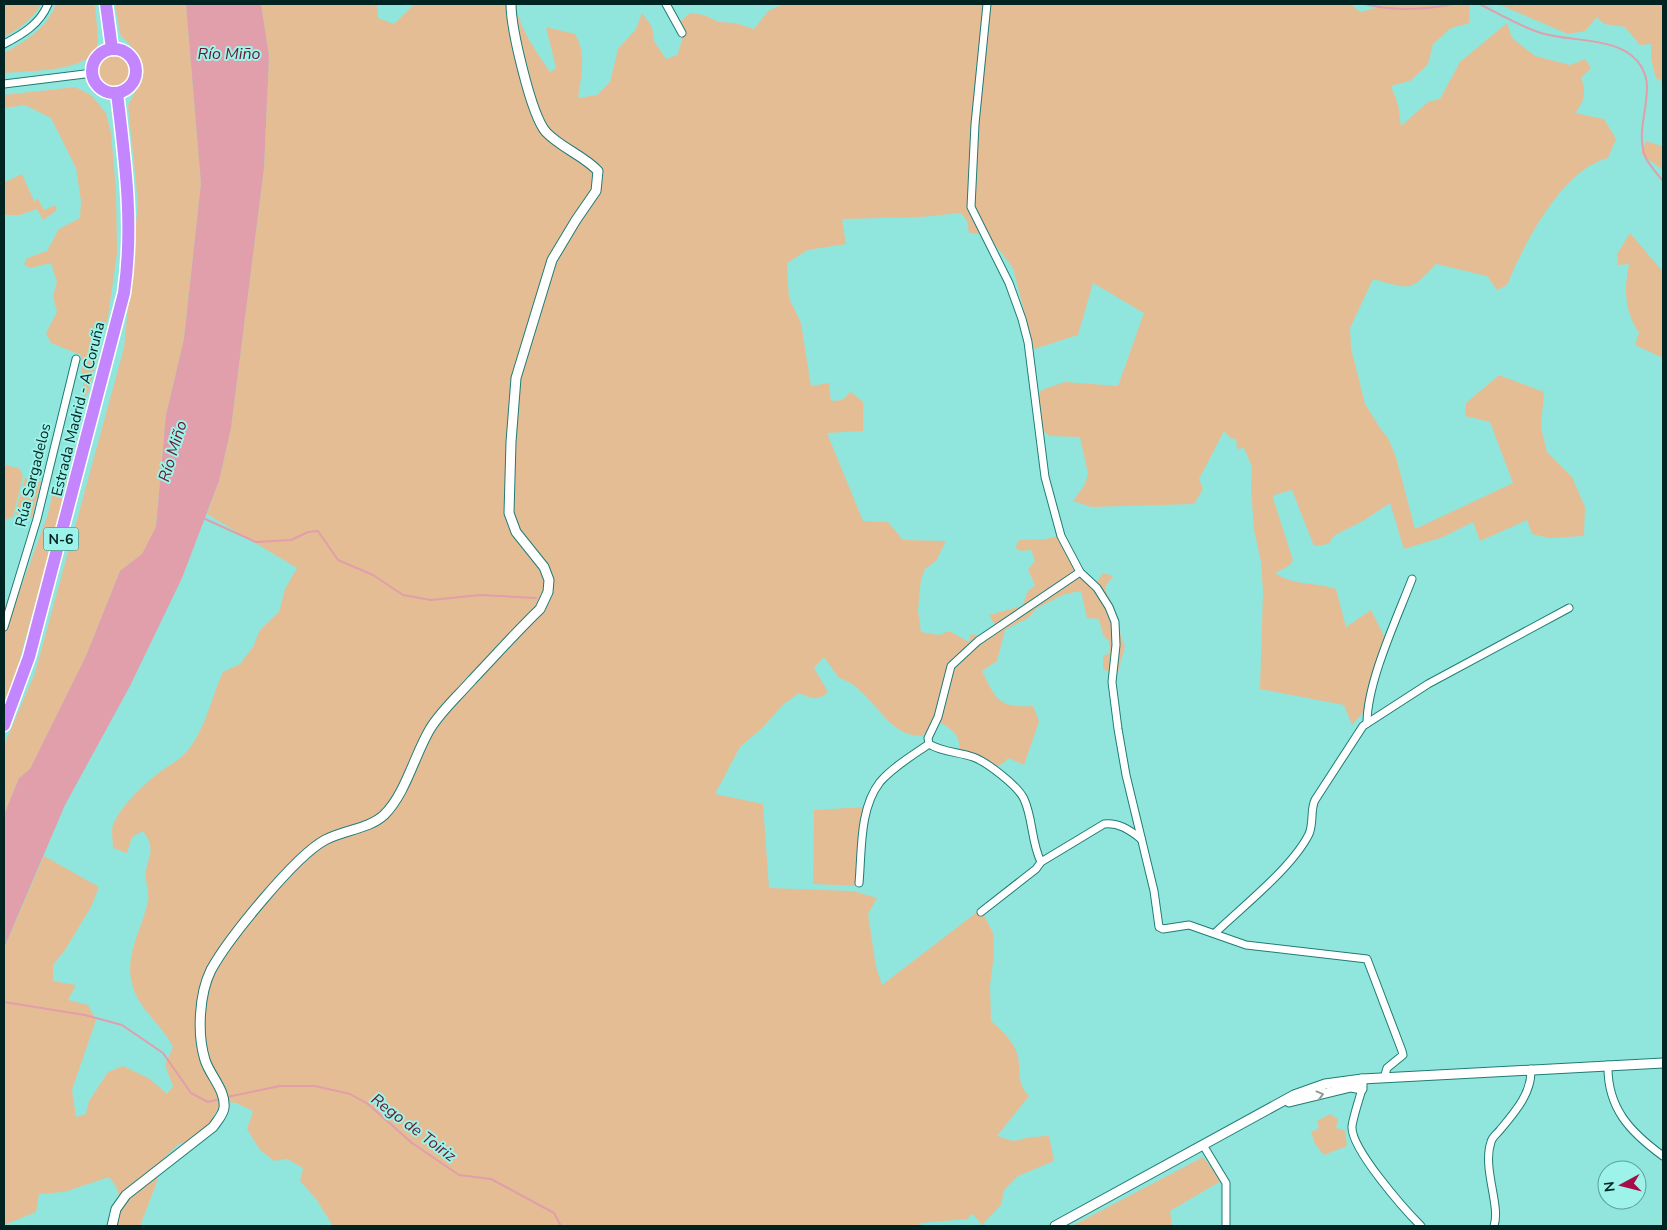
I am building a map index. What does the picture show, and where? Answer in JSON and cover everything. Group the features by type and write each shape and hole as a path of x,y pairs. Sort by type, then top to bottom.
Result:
{"highway":[{"path":"106,4 112,49"},
{"path":"112,49 129,55 133,60 136,72 135,78 128,88 117,93 101,88 93,73 97,58 112,49"},
{"name":"Estrada Madrid - A Coruña","path":"4,724 30,657 124,293 128,263 129,199 117,93"}],"street":[{"path":"4,44 28,31 44,14 48,4"},
{"path":"112,1226 116,1209 126,1195 213,1127 224,1109 221,1089 205,1060 202,1046 203,1001 211,971 234,936 294,865 314,847 325,840 374,822 383,816 399,792 431,728 447,706 540,609 548,592 549,580 544,568 516,532 509,513 513,406 516,378 552,260 596,191 598,171 590,163 545,131 538,120 520,54 511,4"},
{"path":"666,4 682,33"},
{"path":"987,4 975,124 971,207 1009,283 1022,319 1028,342 1045,477 1061,536 1080,572 1097,588 1109,607 1115,622 1116,645 1112,682 1118,729 1154,891 1159,927 1163,930 1189,925 1246,946 1367,959 1403,1056 1387,1068 1384,1078"},
{"path":"4,84 93,73"},
{"name":"Rúa Sargadelos","path":"4,627 37,519 76,358"},
{"path":"929,744 928,738 938,717 951,666 978,641 1080,572"},
{"path":"1367,723 1367,708 1373,688 1412,579"},
{"path":"1215,933 1288,863 1308,835 1313,822 1312,804 1363,726 1428,684 1570,608"},
{"path":"929,744 937,748 976,758 1019,790 1024,800 1036,852 1041,862"},
{"path":"859,883 867,809 872,794 882,780 929,744"},
{"path":"981,912 1036,869 1041,862 1104,824 1112,823 1123,827 1141,839"},
{"path":"1055,1226 1277,1104 1312,1088 1362,1084 1384,1078 1663,1063"},
{"path":"1608,1065 1610,1086 1619,1114 1629,1128 1663,1156"},
{"path":"1494,1226 1497,1219 1490,1178 1491,1140 1528,1092 1532,1082 1531,1069"},
{"path":"1362,1084 1352,1127 1354,1139 1385,1186 1404,1210 1421,1226"},
{"path":"1203,1145 1226,1183 1226,1226"}],"shaded area":[{"path":"4,4 41,4 25,23 4,37"},
{"path":"56,4 95,4 98,43 92,55 70,66 56,69 4,73 4,53 35,33 47,20"},
{"path":"115,4 186,4 201,183 184,339 166,415 156,527 142,554 120,571 86,656 30,769 19,778 4,815 4,745 35,673 124,348 138,203 128,105 142,80 144,68 138,54 120,34"},
{"path":"261,4 377,4 378,18 394,24 415,4 516,4 524,30 550,72 556,68 546,27 575,34 582,57 582,73 578,98 597,95 610,82 618,49 636,29 642,13 652,27 654,41 666,59 677,55 682,41 679,23 690,13 704,15 719,22 735,23 754,29 768,11 784,4 1351,4 1360,12 1376,8 1377,4 1470,4 1469,23 1451,28 1433,44 1428,64 1410,81 1391,86 1398,104 1401,126 1428,102 1440,99 1460,62 1507,23 1512,38 1535,56 1570,65 1585,59 1591,68 1581,78 1584,96 1581,105 1575,113 1604,119 1616,139 1608,158 1591,165 1560,192 1523,249 1507,285 1497,290 1487,276 1436,264 1420,280 1409,286 1395,285 1373,279 1350,328 1351,348 1365,404 1387,436 1396,457 1415,529 1513,483 1490,422 1465,416 1466,403 1499,375 1544,392 1541,427 1547,452 1572,477 1585,507 1584,536 1549,538 1532,534 1527,520 1480,541 1473,522 1443,537 1404,549 1390,503 1363,521 1335,535 1328,544 1314,546 1292,490 1274,495 1273,498 1293,560 1289,566 1275,573 1297,582 1336,589 1346,627 1371,610 1387,642 1369,705 1352,725 1344,705 1260,689 1263,592 1261,562 1254,530 1251,489 1252,467 1244,448 1237,449 1236,438 1231,439 1224,431 1199,479 1203,489 1194,504 1092,507 1073,501 1085,484 1088,474 1080,437 1049,436 1040,426 1039,397 1041,390 1065,382 1118,386 1144,313 1093,283 1078,335 1034,349 1013,268 997,247 982,234 969,233 967,221 961,213 921,217 842,219 846,244 808,250 787,263 789,298 801,323 811,386 829,383 831,401 842,400 851,392 863,402 863,431 827,433 863,521 888,522 903,540 946,541 936,561 925,569 921,579 918,610 921,632 939,635 949,631 969,642 971,634 982,636 995,625 989,615 1022,606 1028,591 1035,585 1028,570 1035,560 1031,550 1022,551 1015,548 1019,540 1046,539 1061,535 1085,578 1096,584 1103,573 1113,576 1105,587 1115,610 1125,646 1118,672 1103,670 1103,656 1110,653 1109,641 1103,635 1099,619 1087,618 1081,591 1065,594 1037,608 1028,618 1005,630 997,661 982,671 991,689 1000,700 1013,705 1033,706 1039,721 1024,765 1008,758 1004,763 992,768 960,750 958,739 954,732 937,721 922,736 909,734 898,729 888,721 861,691 851,683 839,678 824,657 814,668 828,692 817,698 810,698 799,693 784,704 761,729 740,747 715,794 763,804 769,888 853,891 877,898 868,914 876,967 882,985 981,909 993,933 994,954 990,985 991,1021 1014,1046 1018,1056 1022,1086 1029,1096 997,1136 1013,1141 1049,1136 1054,1161 1018,1176 1004,1190 1001,1205 982,1225 973,1214 967,1219 920,1223 918,1226 333,1226 316,1199 300,1181 303,1168 287,1159 274,1161 260,1150 247,1129 253,1111 236,1103 222,1101 206,1130 194,1140 179,1144 163,1159 155,1187 140,1226 116,1226 120,1200 117,1189 109,1177 64,1192 39,1194 36,1212 4,1225 4,948 44,856 99,887 91,907 65,950 53,965 53,981 76,985 68,1000 88,1005 96,1020 72,1090 76,1117 86,1114 89,1101 108,1072 123,1066 150,1079 167,1094 173,1086 165,1065 173,1047 138,999 131,979 130,969 133,949 148,901 146,870 150,854 149,841 143,831 132,837 127,853 113,848 113,825 126,804 138,791 189,749 205,721 223,672 240,664 253,647 260,630 279,612 285,589 297,568 207,514 219,481 231,428 264,168 269,56"},
{"path":"1498,4 1663,4 1663,82 1656,78 1651,59 1651,44 1640,45 1625,27 1604,24 1597,17 1585,31 1568,34"},
{"path":"114,55 120,56 125,60 129,65 129,77 125,82 120,86 114,87 108,86 103,82 99,77 98,71 99,65 103,60 108,56"},
{"path":"75,87 91,95 106,113 111,133 116,191 117,253 108,317 89,391 84,398 81,355 51,343 46,333 57,312 53,296 57,282 51,263 30,268 24,264 27,258 47,251 59,229 80,218 81,201 76,168 51,118 25,105 4,108 4,95"},
{"path":"1663,139 1663,170 1641,154 1646,141 1661,146"},
{"path":"22,174 34,201 38,199 44,210 55,205 57,210 43,220 37,209 20,215 4,215 4,180 5,182"},
{"path":"1630,233 1663,272 1663,358 1635,345 1639,333 1630,316 1626,291 1629,264 1618,265 1617,254"},
{"path":"4,465 19,468 23,476 13,517 4,520"},
{"path":"71,474 15,677 4,706 4,633 47,517 56,481"},
{"path":"25,478 41,482 32,518 15,514"},
{"path":"865,807 857,886 813,884 814,810"},
{"path":"1330,1114 1338,1119 1336,1128 1345,1131 1347,1146 1324,1155 1315,1144 1311,1132 1319,1128 1317,1121"},
{"path":"1203,1157 1221,1181 1170,1211 1172,1226 1072,1226"}],"water":[{"name":"Río Miño","path":"186,4 261,4 269,56 264,168 231,428 219,481 182,578 130,686 65,805 4,948 4,815 19,778 30,769 86,656 120,571 142,554 156,527 166,415 184,339 201,183"}],"waterway":[{"path":"1365,4 1386,8 1409,9 1432,8 1453,4"},
{"path":"1479,4 1541,33 1600,43 1612,46 1631,55 1640,65 1647,87 1642,137 1644,153 1651,166 1663,181"},
{"path":"203,518 256,542 291,540 308,532 318,531 338,560 373,575 403,595 431,600 480,595 536,598"},
{"name":"Rego de Toiriz","path":"4,1002 85,1015 122,1025 163,1053 191,1093 208,1102 220,1099"},
{"name":"Rego de Toiriz","path":"227,1097 280,1086 315,1086 350,1094 368,1104 412,1143 459,1175 491,1179 554,1213 561,1226"}]}
